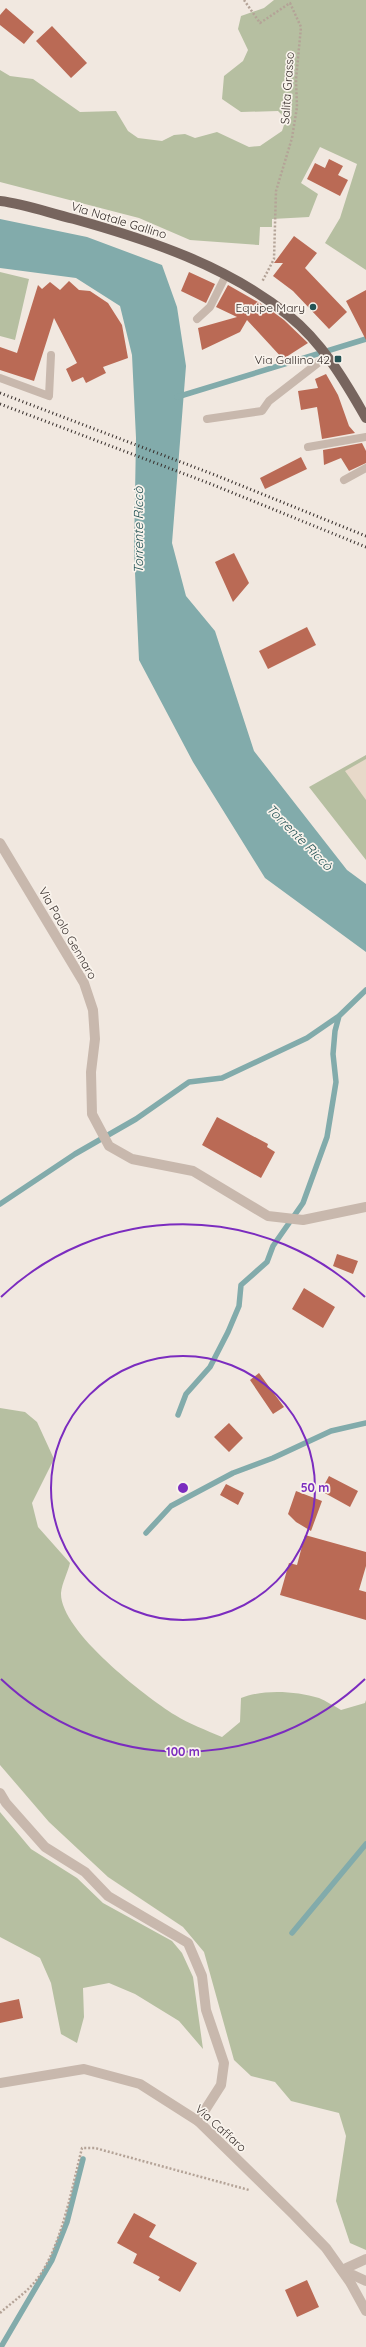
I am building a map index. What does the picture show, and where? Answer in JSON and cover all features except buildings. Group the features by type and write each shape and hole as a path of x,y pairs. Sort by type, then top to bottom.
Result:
{"main road":[{"name":"Via Natale Gallino","path":"0,201 127,234 158,244 226,275 256,292 288,315 327,356 366,418"}],"street":[{"name":"Via Paolo Gennaro","path":"0,843 84,983 93,1010 95,1039 91,1072 92,1114 109,1146 132,1159 193,1171 268,1216 303,1220 366,1208"},
{"path":"0,1793 6,1803 45,1847 85,1872 108,1896 188,1943 202,1976 206,2010 224,2063 221,2085 198,2121"},
{"name":"Via Caffaro","path":"0,2083 84,2069 140,2084 198,2121 326,2248 342,2270 366,2311"},
{"path":"342,2270 366,2258"},
{"path":"342,2270 366,2281"}],"lane":[{"path":"197,319 210,307 226,275"},
{"path":"0,378 49,396 50,355"},
{"path":"207,419 262,411 269,401 327,356"},
{"path":"308,447 366,437"},
{"path":"344,480 366,468"}],"path":[{"name":"Salita Grasso","path":"244,0 260,22 290,3 301,27 296,79 297,107 294,130 276,191 274,259 262,282"},
{"path":"0,2312 33,2284 48,2263 64,2218 82,2148 95,2148 137,2161 274,2196"}],"green space":[{"path":"274,0 366,0 366,270 325,243 340,218 357,164 320,147 301,183 318,194 309,217 272,219 272,227 260,227 259,245 190,240 139,218 0,182 0,70 10,76 33,79 80,112 116,111 128,131 138,138 162,141 174,135 185,134 195,138 217,132 249,147 260,146 282,131 286,119 278,111 241,112 222,99 224,76 243,61 248,50 238,29 241,16 264,8"},
{"path":"0,272 29,279 15,340 0,336"},
{"path":"366,755 366,860 309,787"},
{"path":"0,1408 25,1412 37,1422 54,1459 32,1503 38,1527 70,1563 61,1593 64,1608 74,1625 89,1643 125,1678 161,1706 180,1718 222,1737 240,1722 241,1698 250,1695 269,1692 300,1694 319,1698 341,1710 365,1703 366,1700 366,2250 350,2243 336,2201 346,2136 339,2113 291,2101 275,2082 251,2076 234,2060 204,1952 183,1927 108,1877 49,1822 0,1765"},
{"path":"0,1812 31,1849 77,1878 103,1903 172,1941 182,1953 193,1977 203,2049 179,2021 135,1994 109,1983 83,1988 84,2017 77,2043 61,2034 51,1983 40,1958 0,1937"}],"shaded area":[{"path":"366,759 366,800 345,771"}],"water":[{"name":"Torrente Riccò","path":"0,219 87,237 162,265 177,307 186,366 172,543 186,596 215,631 254,751 347,870 366,884 366,952 265,878 193,762 139,660 134,551 136,438 132,355 120,306 76,278 0,268"}],"waterway":[{"path":"177,397 366,339"},
{"path":"0,1204 75,1154 136,1119 189,1082 222,1078 307,1038 339,1016 366,990"},
{"path":"178,1415 186,1394 210,1367 228,1332 239,1306 241,1285 267,1262 273,1246 303,1203 327,1137 336,1082 333,1054 335,1031 339,1016"},
{"path":"146,1533 171,1506 233,1473 273,1458 331,1431 366,1423"},
{"path":"292,1933 366,1844"},
{"path":"1,2347 52,2260 67,2222 83,2159"}],"railway":[{"path":"0,393 215,475 366,536"},
{"path":"0,404 211,484 366,547"}],"place":[{"name":"Equipe Mary","path":"313,307"},
{"name":"Via Gallino 42","path":"338,359"}]}
